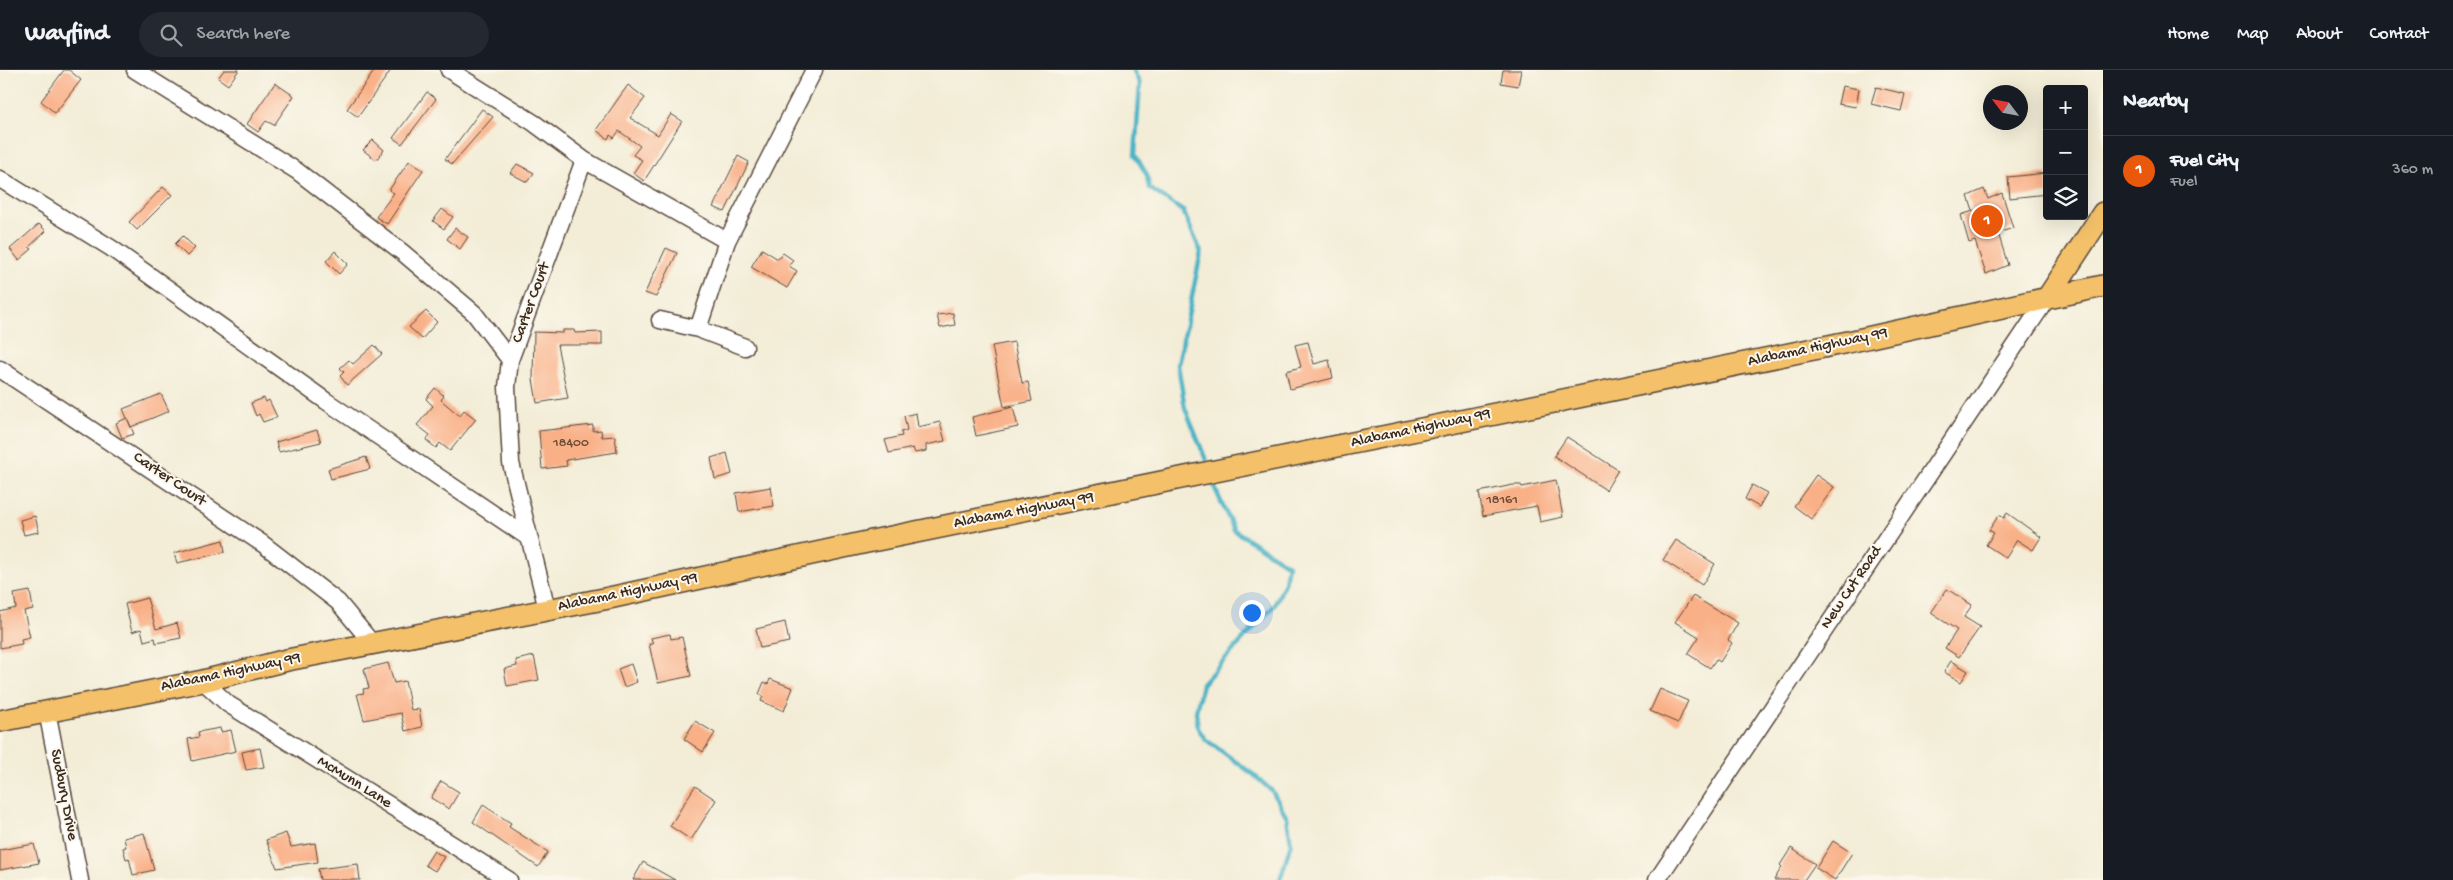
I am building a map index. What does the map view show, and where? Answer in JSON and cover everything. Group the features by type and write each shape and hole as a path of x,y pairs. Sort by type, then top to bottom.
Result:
{"main road":[{"path":"2048,297 2103,214"},
{"name":"Alabama Highway 99","path":"0,720 1848,342 2103,286"}],"street":[{"path":"134,70 250,139 327,194 402,252 474,313 510,360"},
{"path":"449,70 534,123 584,160 727,241"},
{"path":"698,329 727,241 814,70"},
{"name":"Carter Court","path":"547,609 511,463 507,387 510,360 584,160"},
{"path":"0,179 118,253 326,401 529,538"},
{"name":"New Cut Road","path":"1657,880 2048,297"},
{"path":"660,320 698,329 745,347"},
{"name":"Carter Court","path":"0,368 263,544 338,602 372,643"},
{"name":"McMunn Lane","path":"203,680 228,704 509,880"},
{"name":"Sudbury Drive","path":"47,711 80,880"}],"building":[{"path":"64,70 69,70 81,80 55,113 41,101"},
{"path":"224,70 239,70 228,85 218,78"},
{"path":"375,70 391,70 358,117 347,109"},
{"path":"1503,70 1521,70 1518,86 1501,83"},
{"path":"275,83 294,96 274,125 266,121 258,132 247,124"},
{"path":"628,85 645,98 630,118 658,135 671,114 682,121 644,181 633,173 642,160 633,155 640,146 619,131 614,138 610,135 608,139 596,130"},
{"path":"1842,86 1859,89 1856,107 1838,104"},
{"path":"1876,87 1905,94 1901,111 1871,104"},
{"path":"427,92 436,99 402,144 393,138"},
{"path":"482,109 493,117 452,164 445,159"},
{"path":"373,140 384,150 376,160 363,150"},
{"path":"738,156 749,162 725,212 713,207"},
{"path":"409,161 423,170 387,224 376,217 394,193 389,190"},
{"path":"517,164 534,173 527,182 510,173"},
{"path":"2043,173 2043,194 2010,198 2008,177"},
{"path":"163,187 172,195 137,230 129,222"},
{"path":"1984,189 1988,199 2002,193 2013,228 1998,233 2008,265 1986,274 1975,241 1969,243 1961,215 1973,211 1968,196"},
{"path":"442,209 453,217 444,229 433,221"},
{"path":"39,224 46,231 29,247 32,249 19,260 10,249"},
{"path":"455,228 468,237 460,249 447,239"},
{"path":"183,236 195,248 187,256 175,244"},
{"path":"666,248 677,253 656,297 645,293"},
{"path":"762,249 778,259 783,253 793,260 789,266 797,271 787,288 751,267"},
{"path":"335,251 348,264 339,274 326,261"},
{"path":"426,311 437,322 422,339 409,327"},
{"path":"953,313 955,325 940,328 937,315"},
{"path":"563,330 574,330 575,333 602,332 602,345 557,345 568,398 537,403 533,379 534,332 563,333"},
{"path":"1014,342 1022,383 1028,382 1032,401 1004,407 992,346"},
{"path":"1308,342 1314,364 1329,360 1333,378 1290,389 1286,371 1301,367 1295,345"},
{"path":"374,345 382,354 347,385 340,376 344,372 340,368 349,360 353,364"},
{"path":"435,388 444,396 441,400 460,416 464,410 476,419 450,451 440,443 436,448 426,440 430,435 417,425 433,406 426,399"},
{"path":"161,394 169,411 131,427 123,409"},
{"path":"264,398 266,402 269,400 277,417 263,422 259,414 256,416 251,403"},
{"path":"1013,407 1018,427 976,436 972,417"},
{"path":"916,413 918,427 940,422 945,441 926,445 926,451 915,453 913,448 889,453 885,440 902,436 901,432 907,430 904,416"},
{"path":"127,418 134,434 122,438 116,423"},
{"path":"593,425 593,431 601,430 602,437 615,436 617,452 566,460 567,466 542,469 539,431"},
{"path":"317,430 321,442 279,452 276,442"},
{"path":"1567,437 1618,470 1606,490 1554,456"},
{"path":"727,453 732,474 715,479 711,458"},
{"path":"366,457 370,469 331,479 328,469"},
{"path":"1816,475 1834,487 1811,519 1794,506"},
{"path":"1556,480 1563,517 1540,522 1537,506 1483,516 1479,492 1513,485 1521,485 1522,487"},
{"path":"1752,485 1767,493 1759,507 1745,499"},
{"path":"771,487 774,506 739,512 736,493"},
{"path":"2007,513 2041,537 2033,550 2017,540 2006,558 1986,545 1994,533 1989,530 1999,515 2004,518"},
{"path":"35,516 39,532 24,535 20,520"},
{"path":"223,540 225,552 177,563 174,553"},
{"path":"1676,540 1715,564 1702,585 1663,560"},
{"path":"1947,589 1972,605 1964,617 1980,627 1959,657 1945,648 1957,630 1931,613"},
{"path":"30,591 33,609 24,611 30,637 21,639 22,644 0,648 0,612 16,608 14,594"},
{"path":"1693,596 1738,623 1728,640 1732,643 1720,662 1716,659 1710,668 1688,654 1699,637 1675,622"},
{"path":"147,598 156,629 177,623 181,638 156,643 155,638 144,641 141,629 132,632 125,604"},
{"path":"785,622 789,642 760,648 756,629"},
{"path":"670,634 671,639 682,637 691,676 658,683 649,644 653,644 651,638"},
{"path":"534,656 539,680 507,686 504,669 517,666 516,660"},
{"path":"1951,661 1968,671 1961,682 1944,672"},
{"path":"388,663 394,683 405,681 411,710 419,709 422,727 405,731 401,713 364,720 357,694 364,693 363,689 369,688 364,669"},
{"path":"631,664 637,682 624,687 618,669"},
{"path":"770,679 793,688 784,711 761,701 763,696 759,694 764,682 768,684"},
{"path":"1660,689 1688,701 1678,723 1650,711"},
{"path":"695,721 715,733 703,752 684,739"},
{"path":"220,728 221,732 231,730 236,751 192,761 188,739 199,737 198,732"},
{"path":"260,748 264,767 246,770 242,752"},
{"path":"441,781 459,792 449,809 431,798"},
{"path":"695,786 716,800 691,840 670,826"},
{"path":"483,805 511,823 509,827 548,852 538,867 473,822"},
{"path":"144,833 154,870 133,875 129,858 126,859 123,848 126,847 124,838"},
{"path":"286,833 291,847 315,843 318,862 277,868 266,840"},
{"path":"1833,841 1852,853 1835,880 1816,868"},
{"path":"34,844 39,863 0,870 0,850"},
{"path":"1791,848 1815,864 1804,880 1774,880 1782,867 1780,865"},
{"path":"434,851 444,857 435,871 425,865"},
{"path":"643,862 675,880 633,880"},
{"path":"358,864 360,880 320,880 318,869"}],"waterway":[{"path":"1133,70 1140,84 1135,155 1147,175 1149,188 1183,211 1201,252 1178,365 1185,408 1206,460"},
{"path":"1213,484 1234,530 1288,565 1285,583 1274,606 1202,684 1196,712 1198,728 1205,739 1254,775 1272,791 1287,817 1291,843 1280,880"}],"place":[{"name":"Fuel City","path":"1987,221"}]}
